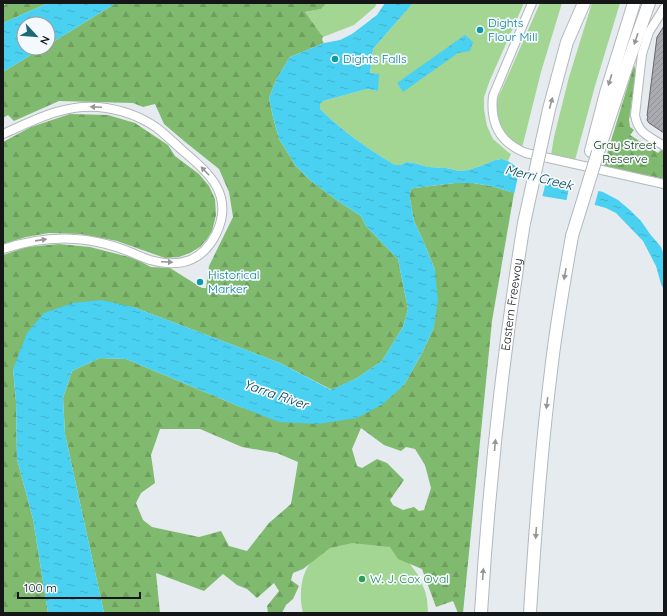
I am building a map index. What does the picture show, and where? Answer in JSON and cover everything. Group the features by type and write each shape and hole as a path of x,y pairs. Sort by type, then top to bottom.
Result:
{"highway":[{"path":"567,42 580,3"},
{"name":"Eastern Freeway","path":"481,613 496,425 524,223 549,109 567,42 584,3"},
{"path":"530,613 546,412 558,321 572,236 594,152 606,93 634,3"},
{"path":"594,152 649,3"}],"street":[{"path":"532,3 493,96 493,116 502,136 516,148 526,153 664,184"},
{"path":"664,8 649,32 642,54 635,115 636,124 641,131 664,146"},
{"path":"3,134 44,116 62,110 97,107 132,115 157,128 207,172 217,185 222,203 223,214 211,242 194,259 184,262 160,262 109,245 72,239 38,240 3,249"}],"green space":[{"path":"7,3 48,3 3,23 3,6"},
{"path":"116,3 327,3 321,9 305,12 323,37 322,40 324,43 290,57 277,78 269,98 273,117 279,139 296,166 311,181 361,216 366,226 398,259 408,309 403,327 382,361 357,378 332,390 280,363 133,307 13,369 16,401 17,459 33,519 48,613 3,613 3,255 27,247 59,244 90,247 133,258 151,267 170,268 202,288 206,288 209,266 233,217 229,192 219,169 164,124 155,104 143,107 133,103 59,101 14,121 8,115 3,118 3,72 29,56 56,56 56,40"},
{"path":"327,3 377,3 375,7 354,25 323,37 305,12 321,9"},
{"path":"413,3 524,3 484,97 484,110 487,126 493,139 511,154 508,161 502,159 495,160 468,170 459,171 446,168 428,167 407,162 400,165 395,165 375,153 337,125 320,109 320,104 323,101 367,89 378,91 370,73 373,49"},
{"path":"540,3 562,3 541,72 522,148 510,141 502,130 497,120 495,109 498,98"},
{"path":"592,3 620,3 575,160 551,155 569,77"},
{"name":"Gray Street Reserve","path":"634,65 636,72 629,120 630,127 634,130 630,135 658,153 662,149 664,150 664,179 604,166"},
{"path":"70,114 108,115 135,123 168,145 175,156 199,174 209,186 215,199 216,215 212,231 200,247 179,257 165,258 117,241 80,234 49,233 26,237 3,244 3,142 31,127"},
{"path":"455,183 473,183 491,186 514,193 492,321 463,613 458,613 453,601 436,607 422,569 398,559 390,547 352,543 330,548 303,569 293,573 291,580 299,586 293,599 286,605 282,613 268,613 267,606 279,591 274,583 257,598 247,589 237,585 223,574 204,591 156,573 160,613 104,613 65,434 63,398 72,371 100,358 126,359 243,408 404,385 422,353 434,327 435,270 414,221 410,193 411,189","holes":["361,428 384,445 401,451 406,447 415,449 425,465 431,488 424,510 419,511 414,507 403,510 393,505 390,500 404,480 387,463 377,459 362,468 357,466 352,449","160,429 200,429 242,447 277,453 298,462 291,504 269,523 247,551 229,546 221,531 199,537 152,527 143,520 136,503 141,493 155,483 151,455"]},
{"name":"W. J. Cox Oval","path":"337,541 386,545 394,549 407,560 418,575 425,591 428,613 303,613 301,593 305,572 314,558"}],"water":[{"path":"48,3 116,3 56,40 56,16 19,16"},
{"path":"385,3 413,3 373,49 370,73 379,74 378,91 367,89 323,101 320,104 320,109 337,125 375,153 395,165 400,165 407,162 428,167 446,168 459,171 468,170 495,160 502,159 508,161 519,169 546,179 603,192 618,200 630,210 641,221 661,247 664,255 664,290 656,266 643,241 616,213 606,208 542,196 514,193 491,186 473,183 455,183 411,189 410,199 414,221 435,270 438,300 434,327 422,353 404,385 383,404 357,418 318,424 279,422 126,359 100,358 72,371 63,398 65,434 104,613 48,613 33,519 17,459 16,401 13,369 27,333 44,313 73,303 101,300 133,307 280,363 331,390 357,378 382,361 403,327 408,309 398,259 366,226 361,216 311,181 296,166 279,139 269,98 277,78 290,57 324,43 340,40 352,34 377,15"},
{"path":"16,17 16,56 29,56 3,72 3,23"},
{"path":"465,35 473,42 470,51 458,53 403,92 397,83"}],"pier":[{"path":"520,167 547,177 542,198 514,195"},
{"path":"570,182 599,189 594,207 566,203"}],"building":[{"path":"664,26 664,133 649,123 647,116 657,37"}],"place":[{"name":"Dights Flour Mill","path":"480,30"},
{"name":"Dights Falls","path":"335,59"},
{"name":"Historical Marker","path":"200,282"},
{"name":"W. J. Cox Oval","path":"362,579"}],"water label":[{"name":"Merri Creek","path":"539,177"},
{"name":"Yarra River","path":"276,394"}]}
